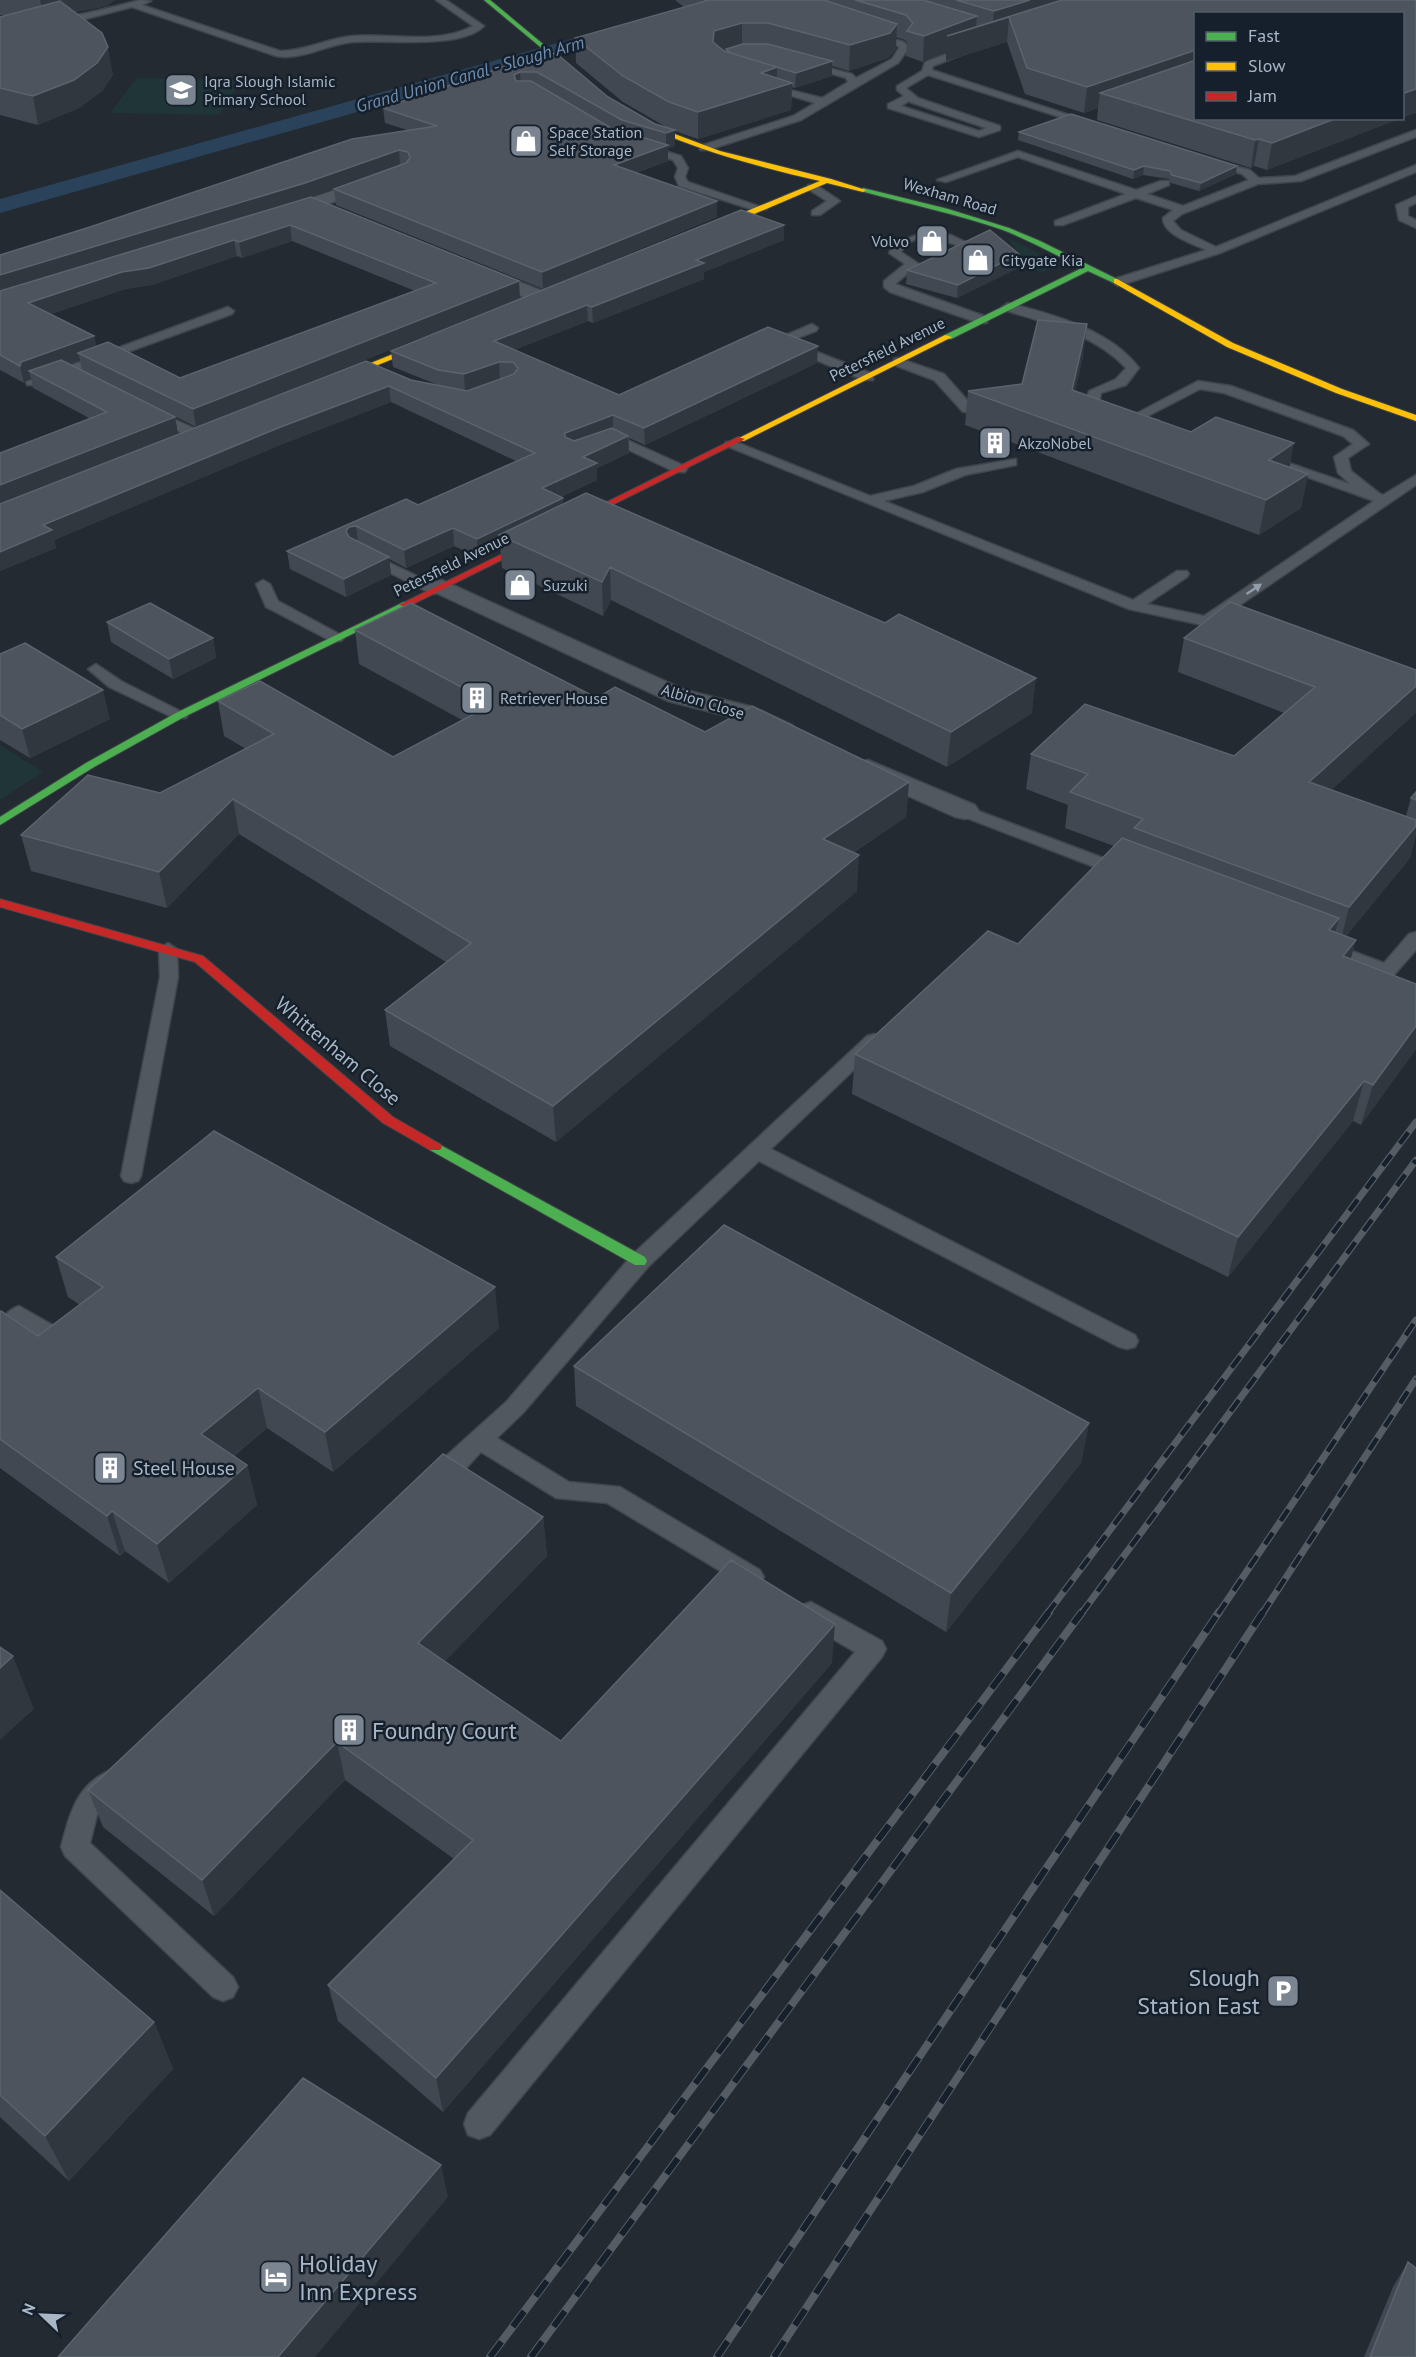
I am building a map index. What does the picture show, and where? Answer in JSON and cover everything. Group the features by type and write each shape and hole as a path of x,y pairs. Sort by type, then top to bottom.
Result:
{"street":[{"path":"487,0 598,93"},
{"name":"Wexham Road","path":"622,111 662,134 704,148 987,223 1027,237 1086,269 1118,282 1230,345 1339,391 1416,418"},
{"path":"258,222 314,205 391,176"},
{"path":"695,236 829,180"},
{"path":"314,205 334,213"},
{"path":"457,264 549,296"},
{"name":"Petersfield Avenue","path":"0,822 90,765 180,715 1086,269"},
{"path":"522,306 549,296"},
{"path":"324,384 448,335"},
{"path":"367,367 388,376"},
{"path":"175,444 202,433"},
{"name":"Albion Close","path":"438,588 677,696 744,712 807,741"},
{"path":"849,759 965,811"},
{"name":"Whittenham Close","path":"0,903 199,959 388,1120 640,1262"}],"lane":[{"path":"1,24 27,26 62,22 150,0"},
{"path":"133,5 279,54 291,54 352,39 428,40 474,30 478,26 440,0"},
{"path":"0,35 21,33 27,29 27,26"},
{"path":"704,148 797,118 895,61 904,48 901,44 856,29"},
{"path":"927,72 928,64 981,41 968,35"},
{"path":"799,61 849,76 854,83"},
{"path":"910,97 892,106 979,134 996,128 914,100 900,88 927,72 1102,127"},
{"path":"754,82 824,102"},
{"path":"1080,120 1101,113"},
{"path":"1216,251 1177,232 1167,220 1184,210 1256,181 1297,179 1416,133"},
{"path":"627,142 676,158 683,168 680,177 683,184 761,209"},
{"path":"942,180 1018,154 1184,210"},
{"path":"1199,158 1246,172 1256,181"},
{"path":"1118,282 1216,251 1416,168"},
{"path":"1059,223 1166,183"},
{"path":"812,187 835,201 816,213"},
{"path":"1416,199 1402,205 1403,218 1416,225"},
{"path":"966,244 932,233 903,243 898,246 895,253 913,264 888,284 894,289 983,320"},
{"path":"1008,307 1056,322 1125,357 1133,368 1121,382 1095,391 1092,405 1103,416 1123,423 1198,385 1226,389 1348,433 1362,444 1341,457 1345,473 1379,497"},
{"path":"32,382 228,311"},
{"path":"812,328 778,341 868,377"},
{"path":"898,362 939,377 968,410"},
{"path":"66,370 86,380"},
{"path":"137,405 202,433"},
{"path":"1135,418 1169,429"},
{"path":"594,445 614,438 680,469"},
{"path":"731,445 1134,606 1206,621 1250,637"},
{"path":"1259,458 1379,497"},
{"path":"868,500 918,489 961,472 1011,462"},
{"path":"1206,621 1379,497 1416,479"},
{"path":"357,550 438,588"},
{"path":"1134,606 1182,574"},
{"path":"263,584 271,604 336,638"},
{"path":"96,669 115,684 180,715"},
{"path":"244,683 265,693"},
{"path":"965,811 1143,879"},
{"path":"1309,941 1387,971 1416,938"},
{"path":"131,1176 169,977 168,949"},
{"path":"418,1497 515,1407 640,1262 892,1023"},
{"path":"757,1151 1127,1341"},
{"path":"0,1338 19,1314 71,1346"},
{"path":"479,2124 873,1649 611,1494 565,1491 480,1440"},
{"path":"129,1767 85,1808 75,1847 223,1987"}],"green space":[{"path":"137,78 242,80 219,115 110,113"},
{"path":"1006,237 1035,251 1053,265 1044,272 1034,271"},
{"path":"0,745 43,772 0,800"}],"building":[{"path":"705,0 824,0 897,24 890,33 850,45 768,23 742,23 714,31 713,42 724,51 777,67 761,73 792,83 698,112 669,102 623,76 575,38"},
{"path":"855,0 923,0 977,16 924,36 907,31 913,23 906,15"},
{"path":"956,0 1030,0 994,11"},
{"path":"1062,0 1416,0 1416,89 1404,93 1404,12 1194,12 1194,51 1087,87 1027,68 1009,17 947,36"},
{"path":"60,1 102,33 108,47 97,63 74,80 33,96 0,88 0,17"},
{"path":"743,44 768,44 832,61 796,73 731,53 726,49"},
{"path":"557,54 608,97 655,124 675,130 666,133 622,120 537,72 520,72 514,75 516,81 531,81 611,128 668,145 614,165 717,201 542,272 334,189 406,163 410,158 408,152 399,150 305,183 0,275 0,255 352,139 437,126 383,108 532,57 540,59"},
{"path":"1194,61 1194,120 1332,120 1272,143 1255,140 1100,93"},
{"path":"1071,114 1237,166 1201,183 1172,175 1170,171 1144,166 1134,170 1019,132"},
{"path":"311,197 519,281 193,409 78,353 108,342 180,378 436,283 290,225 239,242 234,240 149,268 122,272 28,303 94,336 21,362 20,366 0,355 0,291"},
{"path":"741,210 784,225 696,260 704,263 592,307 587,305 494,341 619,395 768,327 818,346 644,428 613,415 565,433 565,437 574,441 612,428 628,436 583,457 597,463 542,488 563,498 477,539 453,528 404,550 356,526 349,527 346,531 349,537 389,557 344,579 287,551 406,499 418,505 535,453 389,386 278,428 43,525 52,530 0,552 0,504 366,361 411,380 467,391 514,374 518,368 513,362 499,362 464,374 438,370 391,351"},
{"path":"990,230 1019,254 958,285 907,270"},
{"path":"1038,320 1087,324 1072,390 1191,432 1216,417 1294,443 1269,460 1308,474 1266,500 968,391 1022,384"},
{"path":"61,360 175,417 0,485 0,453 107,412 29,371"},
{"path":"586,493 885,623 899,614 1036,678 951,732 610,567 602,582 499,535"},
{"path":"1230,602 1416,670 1416,686 1309,782 1416,820 1416,826 1349,907 1134,828 1143,819 1070,792 1088,774 1031,754 1085,704 1234,756 1315,687 1184,638"},
{"path":"150,603 213,638 169,659 107,622"},
{"path":"411,603 597,698 615,687 705,732 752,706 909,782 823,839 859,855 553,1106 385,1010 471,943 233,799 159,872 21,835 88,775 160,793 274,734 218,701 260,681 393,757 493,704 355,630"},
{"path":"25,643 103,690 22,729 0,715 0,654"},
{"path":"1122,838 1339,918 1329,930 1356,940 1343,956 1416,984 1416,1026 1373,1085 1364,1081 1238,1237 855,1054 988,931 1018,944"},
{"path":"214,1131 495,1287 325,1432 258,1388 201,1434 247,1465 157,1544 112,1511 107,1516 0,1439 0,1312 38,1336 103,1287 56,1257"},
{"path":"724,1225 1089,1423 951,1593 574,1366"},
{"path":"443,1454 543,1517 418,1643 561,1741 731,1560 835,1624 436,2078 328,1985 473,1840 337,1742 202,1880 88,1790"},
{"path":"0,1647 13,1656 0,1668"},
{"path":"0,1890 154,2022 45,2136 0,2095"},
{"name":"Holiday Inn Express","path":"303,2078 441,2165 278,2357 58,2357"},
{"path":"1408,2262 1416,2268 1416,2357 1370,2357"}],"waterway":[{"name":"Grand Union Canal - Slough Arm","path":"0,206 732,0"}],"railway":[{"path":"1047,1614 1416,1122"},
{"path":"1081,1614 1416,1160"},
{"path":"1218,1614 1416,1320"},
{"path":"1262,1614 1416,1379"},
{"path":"490,2357 1049,1612"},
{"path":"531,2357 1082,1612"},
{"path":"717,2357 1219,1612"},
{"path":"774,2357 1263,1612"}],"traffic: fast":[{"path":"487,0 588,84"},
{"path":"863,190 945,210 1006,229 1117,281"},
{"path":"948,337 1086,269"},
{"path":"0,822 90,765 180,715 404,605"},
{"path":"435,1147 640,1261"}],"traffic: slow":[{"path":"634,119 661,132 717,152 863,190"},
{"path":"709,230 829,180"},
{"path":"1117,281 1230,345 1339,391 1416,418"},
{"path":"741,439 948,337"},
{"path":"333,380 433,341"}],"traffic: jam":[{"path":"404,605 741,439"},
{"path":"0,903 199,959 388,1120 435,1147"}],"place":[{"name":"Iqra Slough Islamic Primary School","path":"181,90"},
{"name":"Space Station Self Storage","path":"526,141"},
{"name":"Volvo","path":"932,241"},
{"name":"Citygate Kia","path":"978,260"},
{"name":"AkzoNobel","path":"995,443"},
{"name":"Suzuki","path":"520,585"},
{"name":"Retriever House","path":"477,698"},
{"name":"Steel House","path":"110,1468"},
{"name":"Foundry Court","path":"349,1730"},
{"name":"Slough Station East","path":"1283,1991"},
{"name":"Holiday Inn Express","path":"276,2277"}]}
